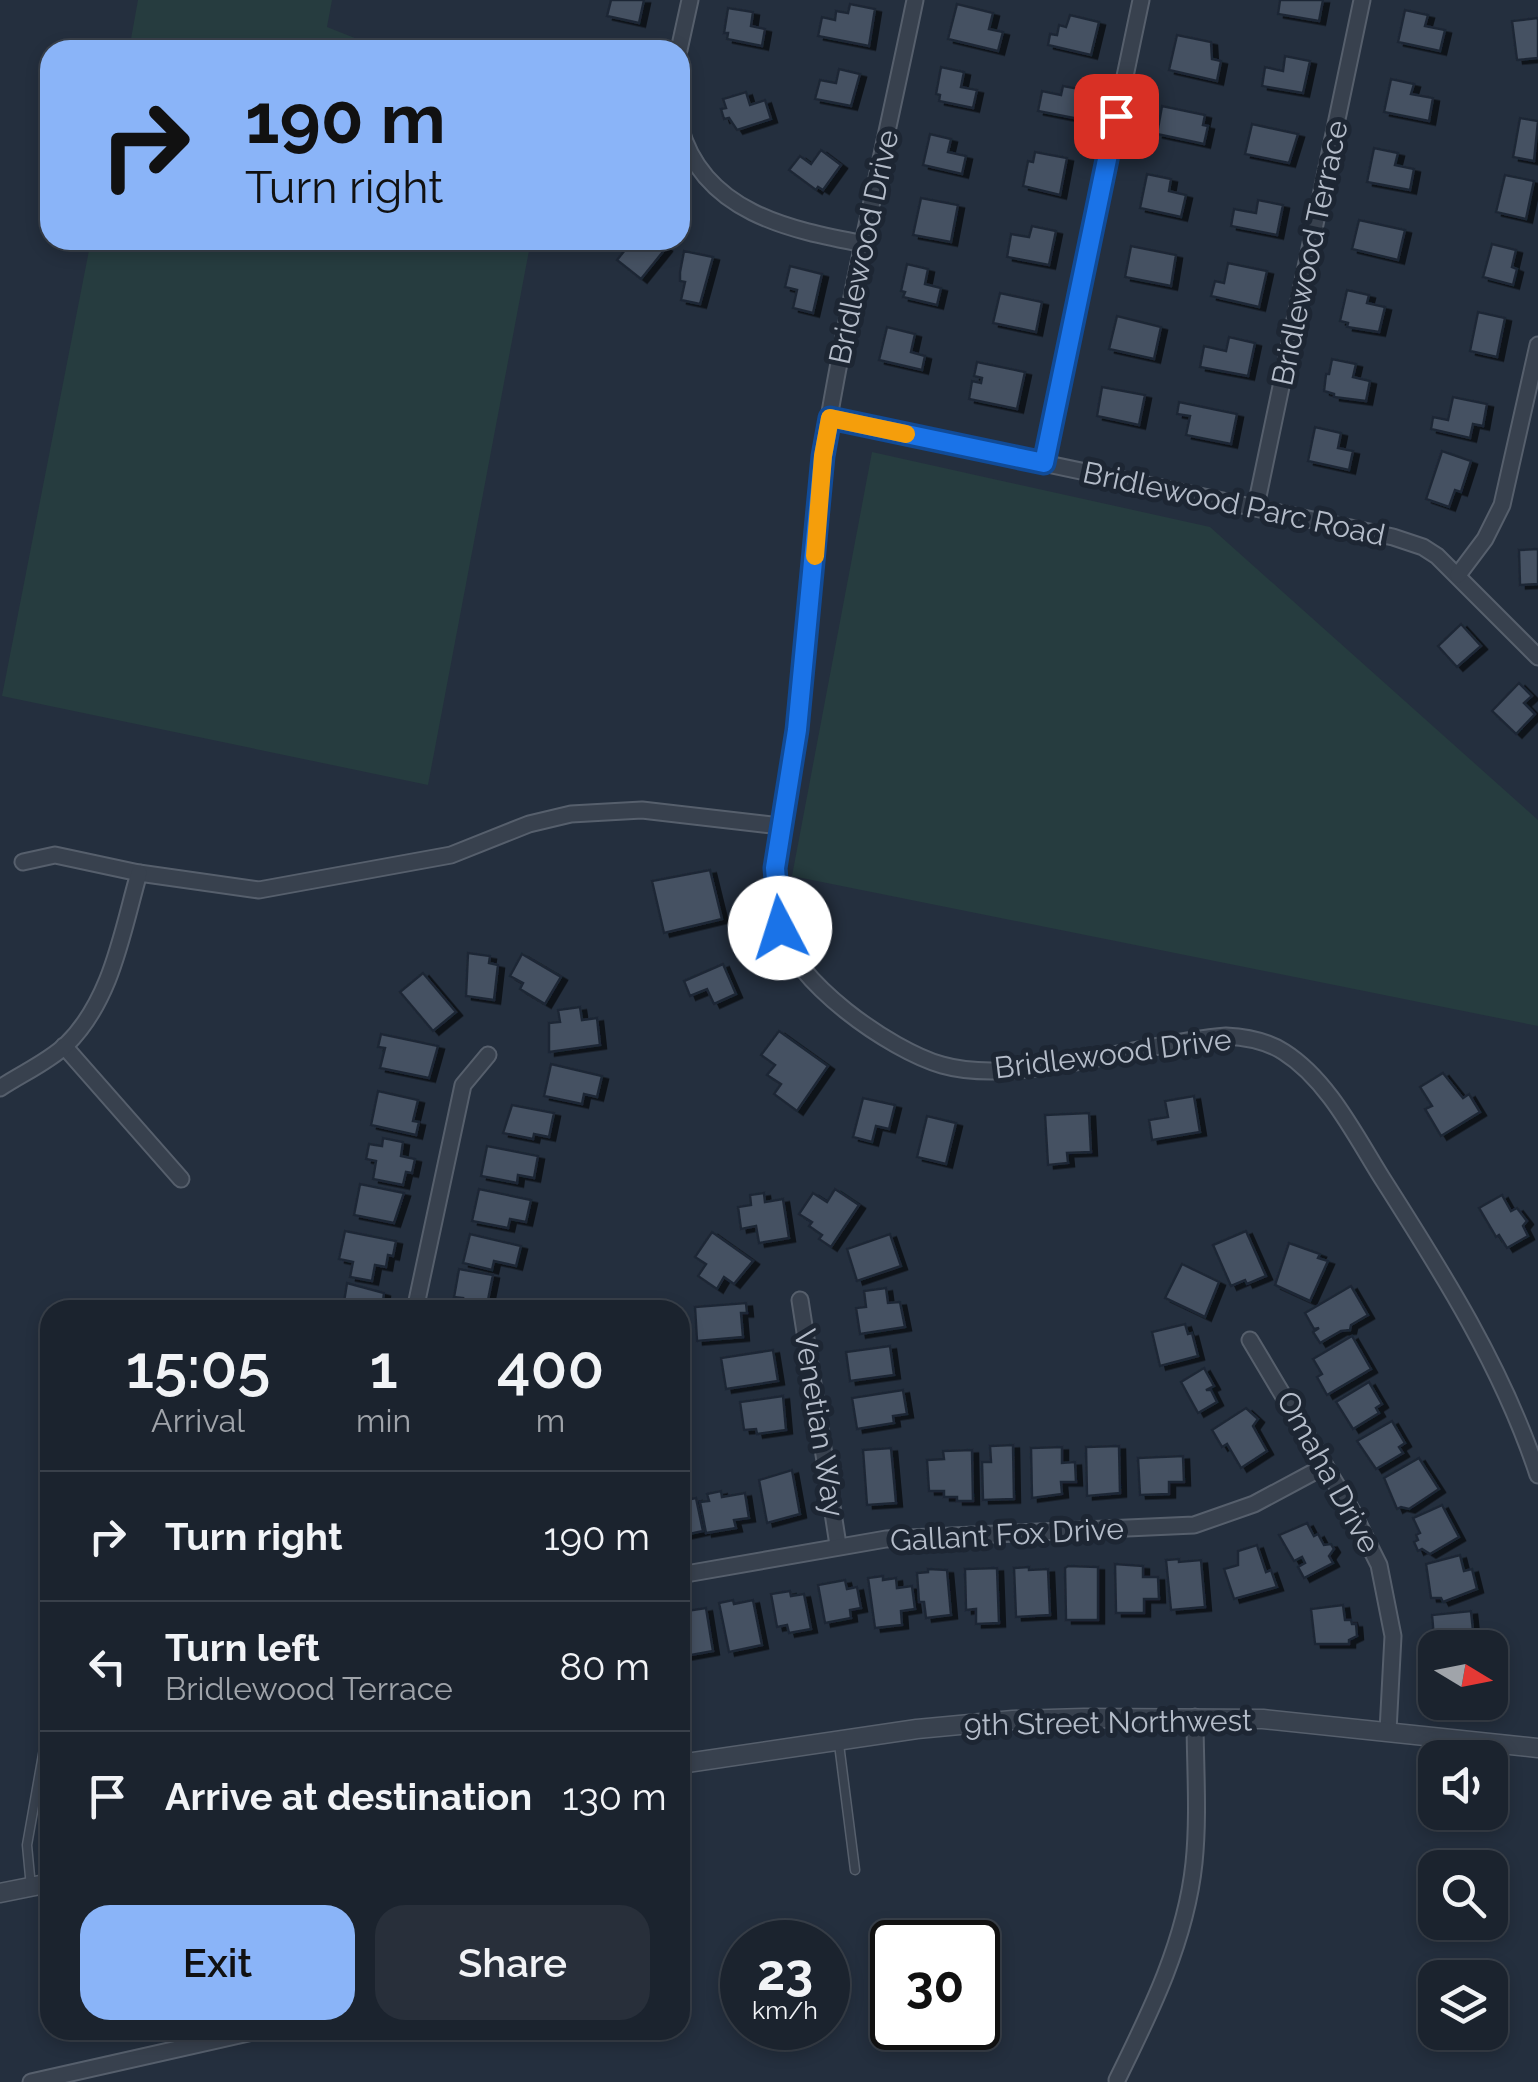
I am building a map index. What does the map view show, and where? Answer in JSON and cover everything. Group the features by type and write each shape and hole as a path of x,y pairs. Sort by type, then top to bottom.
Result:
{"street":[{"path":"681,40 690,0"},
{"name":"Bridlewood Drive","path":"915,0 823,456 797,730 775,868 780,928 788,949 811,980 844,1009 913,1053 961,1069 1022,1068 1226,1036 1270,1044 1296,1061 1356,1136 1467,1317 1510,1402 1538,1475"},
{"path":"1044,463 1141,0"},
{"name":"Bridlewood Terrace","path":"1256,506 1362,0"},
{"path":"690,154 700,172 720,193 749,212 799,230 865,244"},
{"path":"1458,574 1486,539 1502,505 1538,346"},
{"name":"Bridlewood Parc Road","path":"830,418 1256,506 1423,547 1458,574 1538,657"},
{"path":"22,862 56,855 139,873 259,890 451,855 529,824 571,814 642,810 780,826"},
{"path":"0,1088 64,1046 85,1022 108,981 139,873"},
{"path":"64,1046 181,1179"},
{"path":"417,1300 463,1085 488,1054"},
{"name":"Venetian Way","path":"800,1300 838,1545"},
{"name":"Omaha Drive","path":"1250,1340 1371,1544 1385,1588 1392,1636 1388,1731"},
{"name":"Gallant Fox Drive","path":"690,1573 838,1545 932,1535 1194,1525 1254,1504 1325,1466"},
{"path":"1117,2080 1169,1964 1189,1895 1196,1844 1196,1717"},
{"name":"9th Street Northwest","path":"690,1762 839,1739 1013,1720 1196,1717 1388,1731 1538,1748"},
{"path":"0,1893 40,1885"},
{"path":"31,2082 218,2040"}],"lane":[{"path":"839,1739 855,1870"},
{"path":"40,1767 27,1846 40,1882"}],"green space":[{"path":"138,0 332,0 327,27 360,40 131,40"},
{"path":"89,250 529,250 428,785 2,696"},
{"path":"872,452 1210,527 1538,820 1538,1026 792,876"}],"building":[{"path":"611,0 644,0 639,23 607,16"},
{"path":"1280,0 1323,0 1319,21 1278,14"},
{"path":"850,4 875,9 869,46 818,36 822,17 835,20 836,11 848,13"},
{"path":"957,4 993,13 989,29 1003,32 998,51 948,39"},
{"path":"728,8 753,12 751,26 765,29 762,46 727,39 728,33 724,33"},
{"path":"1405,10 1428,15 1425,26 1445,30 1440,51 1398,42"},
{"path":"1070,15 1099,22 1091,55 1048,45 1050,34 1057,35 1059,25 1066,27"},
{"path":"1538,18 1538,58 1517,60 1512,21"},
{"path":"1177,35 1211,42 1212,59 1221,61 1217,81 1169,70"},
{"path":"1285,56 1310,61 1303,93 1262,86 1265,67 1283,71"},
{"path":"941,67 964,72 961,87 977,90 973,108 939,101 940,95 936,94"},
{"path":"839,69 860,74 851,106 815,99 820,80 836,83"},
{"path":"1391,79 1414,84 1411,94 1433,98 1429,121 1384,112"},
{"path":"1063,86 1085,90 1079,119 1038,111 1042,91 1061,95"},
{"path":"746,92 750,105 765,100 771,119 737,130 729,118 724,119 723,99"},
{"path":"1162,106 1205,115 1203,125 1208,126 1204,144 1157,134"},
{"path":"1520,118 1538,121 1534,161 1513,157"},
{"path":"1252,124 1298,134 1289,163 1245,154"},
{"path":"930,134 951,139 948,152 966,156 962,174 923,165"},
{"path":"1374,148 1398,153 1395,165 1414,169 1410,190 1367,182"},
{"path":"821,150 841,165 823,190 816,190 789,170 800,156 811,164"},
{"path":"1035,152 1067,158 1060,195 1023,186 1028,161 1033,162"},
{"path":"1147,174 1171,179 1169,191 1186,195 1181,217 1140,208"},
{"path":"1505,175 1534,181 1526,219 1496,212"},
{"path":"921,198 958,205 951,242 913,235"},
{"path":"1258,200 1283,205 1277,235 1231,226 1234,209 1256,213"},
{"path":"1359,220 1405,230 1398,260 1352,249"},
{"path":"1032,226 1056,231 1049,265 1007,257 1011,234 1029,237"},
{"path":"1492,244 1516,250 1513,285 1483,277"},
{"path":"1131,246 1176,255 1171,286 1125,277"},
{"path":"625,250 664,250 641,279 617,260"},
{"path":"684,251 713,257 700,304 681,300"},
{"path":"1228,263 1267,271 1259,307 1211,296 1215,281 1224,283"},
{"path":"907,264 928,269 925,284 941,288 937,305 903,297"},
{"path":"790,266 822,274 813,313 793,308 797,290 785,287"},
{"path":"1347,290 1369,295 1367,303 1385,307 1379,332 1347,327 1348,323 1340,321"},
{"path":"1000,293 1042,302 1036,332 993,323"},
{"path":"1478,312 1505,318 1497,357 1470,351"},
{"path":"1117,316 1161,327 1154,359 1109,349"},
{"path":"887,327 915,334 911,352 925,356 922,370 879,360"},
{"path":"1229,337 1255,343 1248,376 1200,367 1204,346 1226,351"},
{"path":"1332,359 1356,364 1353,377 1370,381 1366,401 1334,397 1324,391"},
{"path":"977,362 1025,372 1017,409 969,399 972,381 981,383 982,378 974,376"},
{"path":"1102,387 1145,395 1139,425 1097,416"},
{"path":"1453,397 1487,404 1483,426 1473,424 1470,438 1431,429 1433,417 1448,420"},
{"path":"1179,402 1237,414 1231,444 1186,435 1190,416 1177,414"},
{"path":"1315,427 1341,433 1338,448 1353,451 1349,470 1308,461"},
{"path":"1442,451 1471,461 1461,492 1455,490 1449,507 1426,499"},
{"path":"1538,549 1538,584 1520,585 1519,550"},
{"path":"1461,624 1481,646 1457,667 1438,646"},
{"path":"1519,683 1532,696 1524,703 1535,714 1516,734 1492,711"},
{"path":"710,870 722,919 664,933 652,881"},
{"path":"468,953 490,956 489,963 498,965 494,1000 466,996"},
{"path":"522,954 561,977 545,1004 520,989 523,983 510,976"},
{"path":"723,964 736,994 714,1004 707,989 690,996 684,981"},
{"path":"423,973 456,1012 433,1031 400,992"},
{"path":"580,1007 582,1020 597,1018 600,1045 549,1052 549,1023 560,1022 558,1010"},
{"path":"779,1031 828,1066 797,1111 774,1094 781,1084 767,1075 775,1065 761,1055"},
{"path":"381,1034 438,1046 429,1078 380,1068 385,1048 378,1047"},
{"path":"551,1064 602,1076 597,1097 584,1094 582,1104 544,1096"},
{"path":"1443,1073 1463,1098 1469,1094 1480,1112 1441,1136 1425,1109 1432,1106 1420,1087"},
{"path":"378,1091 418,1100 413,1121 419,1122 416,1135 371,1125"},
{"path":"1194,1096 1200,1132 1152,1140 1149,1120 1168,1117 1165,1101"},
{"path":"863,1098 895,1105 889,1129 876,1126 872,1142 853,1137"},
{"path":"512,1105 554,1113 549,1137 534,1134 533,1139 503,1133"},
{"path":"1089,1113 1091,1152 1067,1153 1068,1163 1048,1165 1045,1115"},
{"path":"927,1116 956,1123 946,1164 917,1157"},
{"path":"383,1138 403,1142 401,1156 415,1159 412,1173 406,1172 403,1185 373,1179 376,1161 366,1159 369,1144 382,1146"},
{"path":"487,1146 538,1156 534,1178 518,1175 517,1183 481,1176"},
{"path":"360,1184 404,1193 394,1223 354,1215"},
{"path":"479,1189 531,1200 526,1222 510,1219 508,1228 472,1221"},
{"path":"835,1189 859,1205 831,1247 809,1226 812,1222 799,1214 813,1193 827,1202"},
{"path":"764,1193 765,1202 783,1199 789,1238 759,1243 756,1226 741,1229 738,1207 751,1205 750,1195"},
{"path":"1502,1195 1511,1211 1517,1208 1527,1221 1523,1226 1528,1236 1507,1248 1479,1208"},
{"path":"345,1231 396,1241 386,1267 375,1265 372,1281 350,1277 353,1262 339,1259"},
{"path":"1246,1231 1266,1276 1231,1286 1213,1245"},
{"path":"712,1232 753,1261 734,1284 724,1277 717,1289 698,1276 706,1264 695,1257"},
{"path":"470,1234 521,1246 516,1266 494,1261 492,1270 463,1263"},
{"path":"890,1234 901,1266 857,1281 847,1249"},
{"path":"1289,1243 1320,1254 1318,1258 1328,1261 1310,1301 1275,1285"},
{"path":"1182,1264 1219,1282 1205,1317 1165,1298"},
{"path":"459,1269 493,1275 488,1300 454,1297"},
{"path":"347,1283 384,1293 383,1300 344,1300"},
{"path":"1351,1286 1368,1315 1351,1325 1350,1330 1320,1343 1313,1332 1319,1328 1314,1329 1305,1313"},
{"path":"886,1288 888,1303 900,1302 905,1327 860,1334 856,1308 866,1307 864,1291"},
{"path":"746,1303 747,1313 741,1313 743,1337 697,1341 695,1307"},
{"path":"1185,1324 1188,1334 1192,1333 1198,1356 1160,1366 1152,1332"},
{"path":"1352,1336 1371,1369 1327,1395 1313,1359"},
{"path":"890,1346 894,1375 850,1381 846,1352"},
{"path":"773,1350 778,1381 726,1389 721,1358"},
{"path":"1204,1368 1214,1386 1206,1390 1211,1390 1217,1402 1198,1413 1181,1382"},
{"path":"1369,1382 1382,1404 1376,1408 1379,1413 1353,1429 1336,1402"},
{"path":"903,1390 907,1414 893,1416 894,1423 857,1429 852,1398"},
{"path":"783,1396 786,1430 757,1434 756,1429 744,1430 740,1402"},
{"path":"1246,1408 1258,1419 1253,1426 1267,1451 1241,1468 1227,1444 1222,1447 1212,1430"},
{"path":"1392,1421 1405,1443 1399,1447 1403,1453 1376,1469 1357,1441"},
{"path":"1013,1445 1014,1499 983,1500 982,1462 991,1462 990,1446"},
{"path":"1119,1446 1120,1493 1087,1496 1086,1447"},
{"path":"1062,1447 1062,1463 1075,1462 1076,1482 1061,1482 1062,1494 1032,1498 1031,1448"},
{"path":"891,1448 896,1503 867,1505 863,1450"},
{"path":"972,1450 973,1501 957,1501 957,1497 944,1497 944,1491 929,1491 927,1460 944,1459 943,1451"},
{"path":"1183,1456 1184,1482 1169,1482 1169,1494 1140,1495 1138,1458"},
{"path":"1419,1458 1439,1489 1409,1509 1397,1509 1384,1478"},
{"path":"792,1470 800,1514 767,1523 759,1480"},
{"path":"721,1491 722,1497 745,1493 749,1518 734,1520 736,1528 706,1533 700,1502 709,1501 707,1494"},
{"path":"696,1498 703,1531 690,1534 690,1499"},
{"path":"1442,1505 1459,1537 1430,1554 1418,1551 1414,1542 1420,1533 1413,1518"},
{"path":"1307,1523 1314,1536 1318,1534 1324,1545 1331,1544 1334,1549 1329,1556 1333,1563 1304,1578 1298,1567 1305,1563 1302,1557 1294,1561 1279,1535"},
{"path":"1257,1545 1266,1572 1271,1570 1277,1587 1234,1599 1224,1569 1238,1565 1238,1551"},
{"path":"1460,1555 1464,1571 1472,1569 1477,1589 1443,1602 1441,1598 1431,1598 1426,1564"},
{"path":"1166,1560 1201,1560 1205,1607 1171,1610"},
{"path":"1115,1564 1143,1566 1143,1577 1158,1577 1159,1599 1144,1599 1144,1613 1116,1613"},
{"path":"1068,1566 1098,1567 1098,1620 1066,1620"},
{"path":"997,1568 999,1623 976,1624 976,1609 966,1610 965,1569"},
{"path":"1014,1568 1048,1569 1050,1615 1016,1617"},
{"path":"947,1570 951,1615 926,1618 924,1602 919,1602 917,1573"},
{"path":"883,1576 883,1580 896,1578 897,1588 912,1586 915,1609 901,1611 902,1625 875,1628 868,1578"},
{"path":"845,1580 847,1589 857,1587 861,1608 850,1610 851,1618 825,1623 818,1585"},
{"path":"790,1591 791,1596 804,1594 811,1629 789,1633 787,1625 777,1627 771,1594"},
{"path":"733,1600 734,1604 753,1600 762,1645 729,1652 719,1603"},
{"path":"1343,1605 1345,1620 1356,1624 1357,1636 1349,1644 1315,1644 1311,1609"},
{"path":"706,1608 713,1651 690,1655 690,1610"},
{"path":"1471,1611 1473,1630 1433,1630 1432,1615"}],"slow traffic":[{"path":"815,556 830,418 906,434"}],"route":[{"path":"780,928 775,868 797,730 830,418 1044,463 1116,116"}]}
